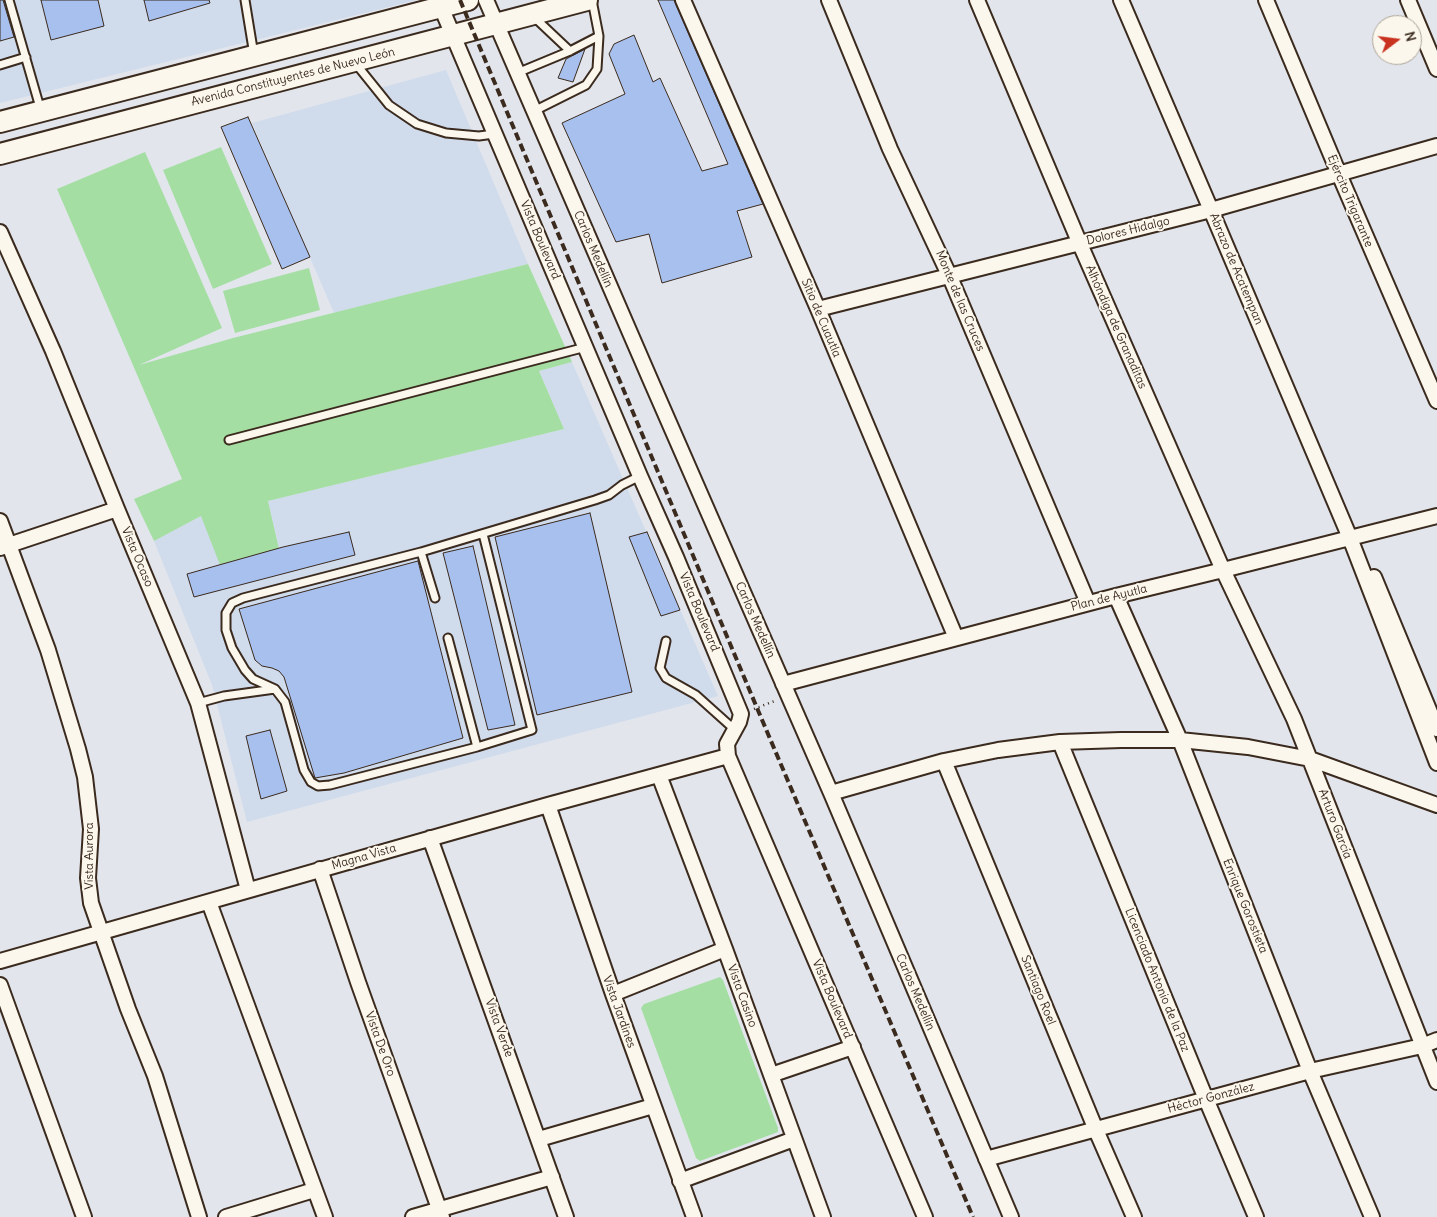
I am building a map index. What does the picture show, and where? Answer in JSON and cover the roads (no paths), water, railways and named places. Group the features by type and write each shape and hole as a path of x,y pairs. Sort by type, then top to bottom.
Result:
{"main road":[{"path":"0,122 468,0"},
{"name":"Avenida Constituyentes de Nuevo León","path":"0,154 587,0"},
{"path":"142,85 149,114"}],"street":[{"name":"Carlos Medellín","path":"486,0 830,792 1011,1217"},
{"name":"Sitio de Cuautla","path":"683,0 818,309 956,638"},
{"name":"Monte de las Cruces","path":"830,0 890,149 950,277 1088,603"},
{"name":"Alhóndiga de Granaditas","path":"977,0 1080,244 1223,570"},
{"name":"Abrazo de Acatempan","path":"1121,0 1353,537"},
{"name":"Ejército Trigarante","path":"1266,0 1338,174 1437,401"},
{"path":"1408,0 1437,69"},
{"name":"Vista Boulevard","path":"441,8 676,557 741,714 735,730"},
{"name":"Dolores Hidalgo","path":"818,309 1212,210 1437,146"},
{"name":"Vista Ocaso","path":"0,232 53,352 116,509 198,703 248,890"},
{"path":"5,546 116,509"},
{"name":"Plan de Ayutla","path":"785,690 956,638 1437,516"},
{"name":"Vista Aurora","path":"0,521 5,546 48,650 85,777 91,830 88,878 91,903 128,1009 155,1076 199,1217"},
{"path":"1353,537 1437,729"},
{"path":"1353,537 1437,763"},
{"name":"Arturo García","path":"1223,570 1294,719 1437,1082"},
{"name":"Enrique Gorostieta","path":"1116,596 1180,740 1310,1071 1372,1217"},
{"path":"728,756 727,744 735,730"},
{"path":"830,792 944,761 998,750 1060,742 1180,740 1248,747 1310,759 1437,805"},
{"name":"Licenciado Antonio de la Paz","path":"1060,742 1256,1217"},
{"name":"Vista Boulevard","path":"728,756 925,1217"},
{"name":"Magna Vista","path":"0,961 430,838 728,756"},
{"name":"Santiago Roel","path":"944,761 1096,1130 1134,1217"},
{"name":"Vista Casino","path":"659,775 823,1217"},
{"name":"Vista Jardines","path":"548,805 613,994 694,1217"},
{"name":"Vista Verde","path":"430,838 566,1217"},
{"name":"Vista De Oro","path":"320,869 441,1213"},
{"path":"209,902 324,1217"},
{"path":"613,994 725,949"},
{"path":"0,985 84,1217"},
{"name":"Héctor González","path":"986,1159 1310,1071 1422,1046 1437,1040"},
{"path":"771,1075 853,1046"},
{"path":"539,1140 653,1106"},
{"path":"680,1181 794,1139"},
{"path":"413,1217 441,1213 552,1177"},
{"path":"226,1217 314,1190"}],"lane":[{"path":"10,0 41,111"},
{"path":"245,0 254,56"},
{"path":"534,111 586,85 597,69 599,36 592,0"},
{"path":"532,14 570,51"},
{"path":"518,73 570,51 599,36"},
{"path":"0,65 26,57"},
{"path":"354,61 389,105 417,124 446,133 479,136 494,134"},
{"path":"229,440 586,347"},
{"path":"483,534 532,730 477,747 330,784 318,786 311,782 304,770 285,702 275,689 253,679 245,670 232,648 226,630 226,613 232,603 243,598 422,552 595,500 609,495 622,485 640,476"},
{"path":"422,552 435,598"},
{"path":"448,638 477,747"},
{"path":"666,641 660,668 666,678 696,695 735,730"},
{"path":"198,703 224,696 275,689"}],"railway":[{"path":"460,0 973,1217"}]}
